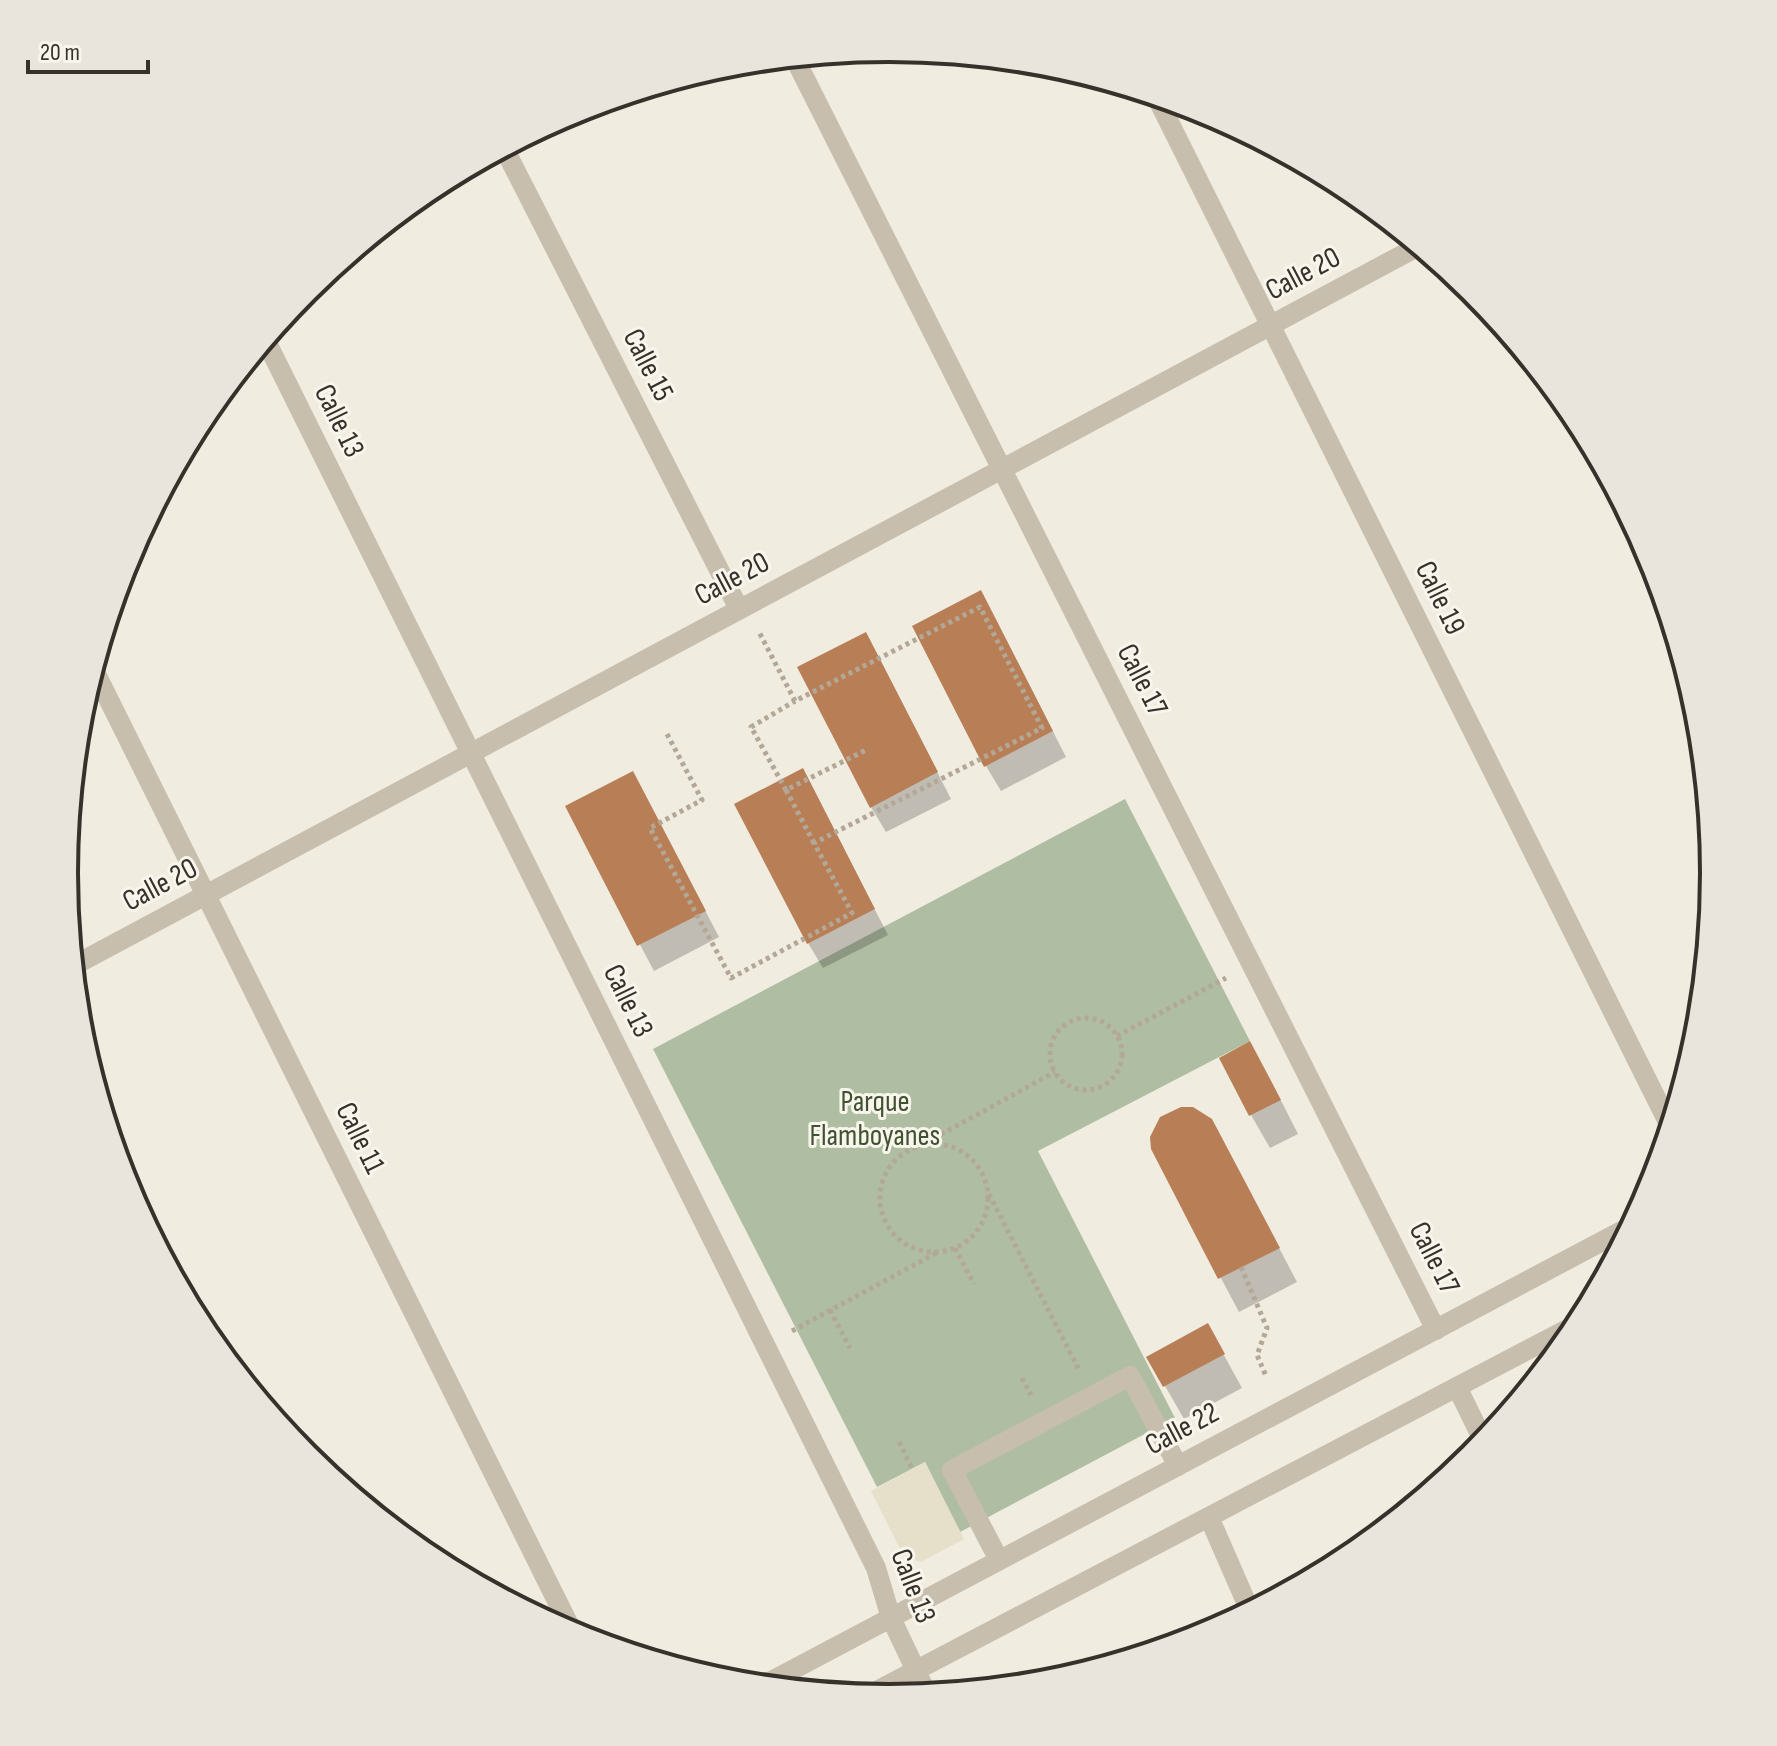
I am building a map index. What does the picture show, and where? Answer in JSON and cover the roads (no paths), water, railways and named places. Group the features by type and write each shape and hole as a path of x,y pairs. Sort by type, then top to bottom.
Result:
{"street":[{"name":"Calle 17","path":"799,67 1436,1330"},
{"name":"Calle 19","path":"1163,110 1663,1112"},
{"name":"Calle 15","path":"509,157 739,609"},
{"name":"Calle 20","path":"82,961 1409,252"},
{"name":"Calle 13","path":"270,349 876,1568 891,1618 922,1683"},
{"name":"Calle 11","path":"100,683 564,1616"},
{"name":"Calle 22","path":"780,1676 1615,1235"},
{"path":"890,1684 1554,1336"},
{"path":"999,1560 952,1470 1103,1390 1130,1376 1178,1466"},
{"path":"1457,1387 1478,1429"},
{"path":"1209,1517 1246,1601"}],"park label":[{"name":"Parque Flamboyanes","path":"875,1119"}]}
